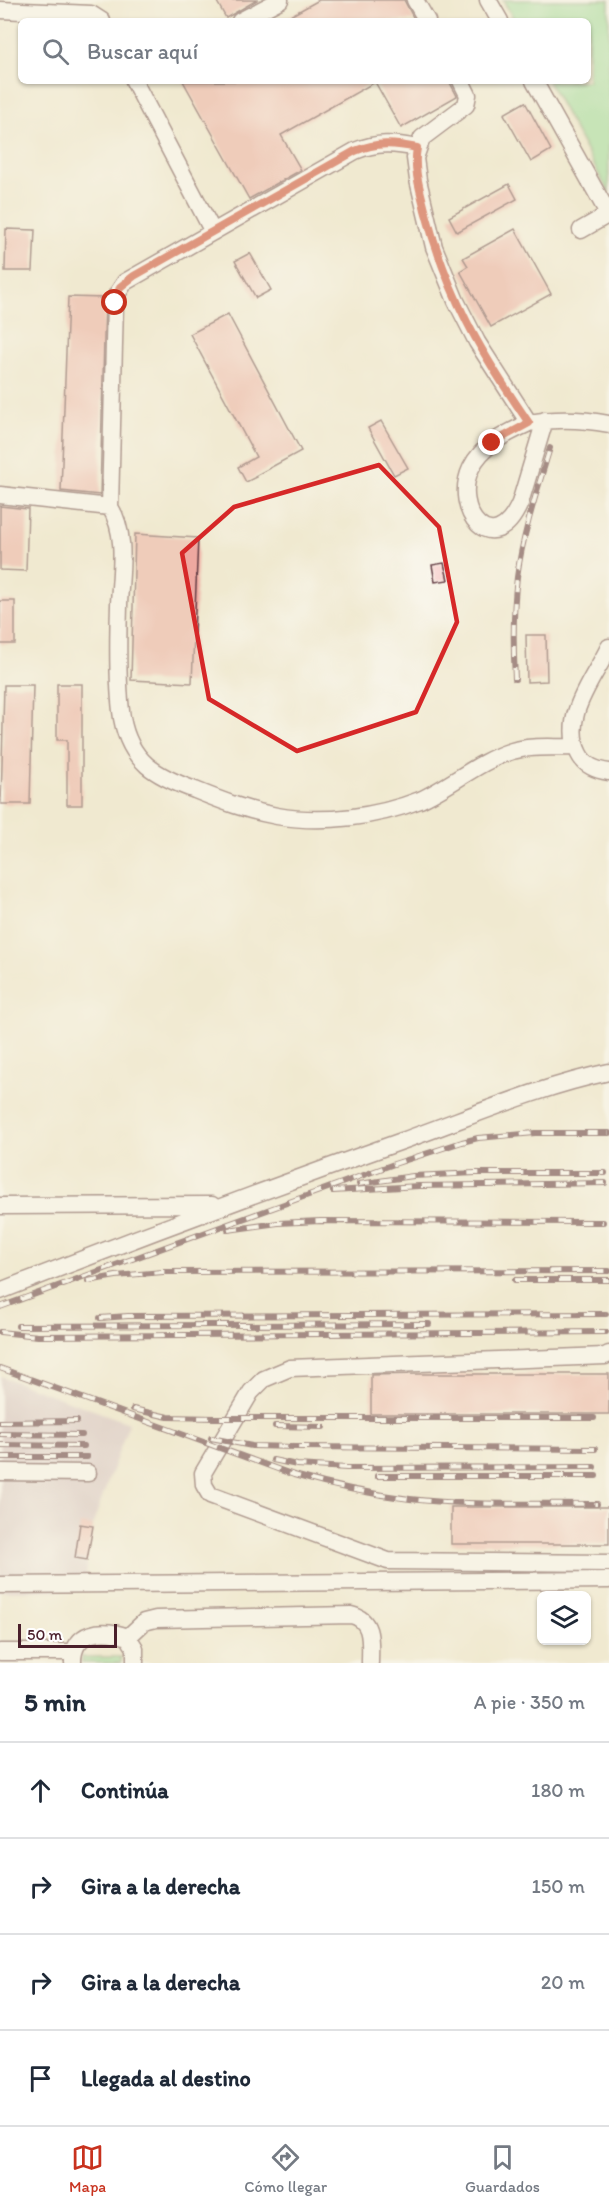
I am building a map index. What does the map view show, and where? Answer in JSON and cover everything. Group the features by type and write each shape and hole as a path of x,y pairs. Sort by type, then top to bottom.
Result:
{"street":[{"path":"246,18 280,0"},
{"path":"415,0 425,18"},
{"path":"488,0 498,18"},
{"path":"0,10 91,14 97,18"},
{"path":"136,84 213,232"},
{"path":"462,84 468,95 466,105 422,138 417,148 415,166 417,180 444,274 477,342 537,422 520,503 514,516 500,528 485,529 474,522 468,506 467,484 471,468 492,443 537,422 576,420 609,424"},
{"path":"536,84 609,214 581,230"},
{"path":"417,148 387,143 361,149 134,276 120,287 117,294 110,507 118,520 121,540 119,607 122,716 126,734 142,762 158,774 239,807 304,819 338,818 395,809 422,799 513,751 575,747"},
{"path":"0,495 110,507"},
{"path":"609,647 577,709 572,729 575,747 581,759 589,766 609,772"},
{"path":"0,1291 222,1205 549,1088 609,1072"},
{"path":"0,1206 222,1205"},
{"path":"609,1354 290,1368 264,1379 251,1392 203,1473 204,1485 210,1495 388,1561 609,1563"},
{"path":"0,1472 88,1473"},
{"path":"0,1586 609,1580"},
{"path":"0,1652 73,1657 74,1646 90,1634 118,1634 133,1650 144,1622 156,1619 341,1615 362,1618 369,1633 370,1663"}],"highlighted area":[{"path":"379,465 439,527 457,622 416,712 297,751 209,699 182,553 234,507"}],"shaded area":[{"path":"0,1376 129,1423 94,1521 87,1560 86,1590 0,1591"}],"green space":[{"path":"503,0 609,0 609,193 550,84 591,84 591,18 513,18"},
{"path":"82,1657 121,1657 121,1663 82,1663"}],"building":[{"path":"216,0 257,0 226,18"},
{"path":"319,0 404,0 413,18 286,18"},
{"path":"185,84 371,84 281,135 301,170 249,199"},
{"path":"376,84 451,84 457,96 401,128"},
{"path":"525,102 551,150 531,162 504,114"},
{"path":"509,184 517,199 457,232 449,217"},
{"path":"6,229 35,230 33,271 5,271"},
{"path":"515,229 551,294 491,327 460,271 468,266 463,258"},
{"path":"250,253 271,290 256,298 235,261"},
{"path":"68,297 105,298 100,495 61,491"},
{"path":"228,314 301,451 246,482 238,467 256,457 190,334"},
{"path":"381,421 408,468 394,475 368,428"},
{"path":"0,506 28,509 26,571 0,570"},
{"path":"135,534 198,538 192,683 131,680"},
{"path":"444,563 448,580 435,582 432,565"},
{"path":"0,601 15,601 15,644 0,644"},
{"path":"526,635 546,635 547,681 527,682"},
{"path":"57,684 82,684 82,805 67,805 67,740 57,740"},
{"path":"4,685 33,685 30,804 1,804"},
{"path":"609,1374 609,1414 371,1414 371,1375"},
{"path":"451,1507 609,1507 609,1544 451,1544"},
{"path":"80,1524 93,1526 87,1560 75,1558"}],"railway":[{"path":"515,679 514,628 517,577 535,496 550,448"},
{"path":"0,1307 394,1164 462,1142 478,1138 535,1133 609,1133"},
{"path":"359,1184 413,1176 476,1173 605,1173"},
{"path":"333,1191 419,1186 605,1183"},
{"path":"228,1230 278,1223 320,1221 603,1222"},
{"path":"88,1281 163,1272 609,1271"},
{"path":"515,1280 609,1280"},
{"path":"100,1318 606,1314"},
{"path":"18,1326 429,1324"},
{"path":"0,1332 38,1336 606,1332"},
{"path":"0,1368 294,1475 337,1486 380,1495 433,1501 597,1504"},
{"path":"133,1409 168,1417 215,1418 594,1418"},
{"path":"0,1422 77,1421"},
{"path":"275,1426 323,1427"},
{"path":"0,1434 82,1435"},
{"path":"211,1438 252,1446 595,1449"},
{"path":"0,1445 84,1446"},
{"path":"0,1457 87,1457"},
{"path":"273,1460 297,1465 347,1468 594,1467"},
{"path":"377,1476 596,1476"}],"route":[{"path":"115,303 120,287 134,276 355,151 381,143 417,148 415,158 417,180 444,274 477,342 529,423 492,443"}]}
